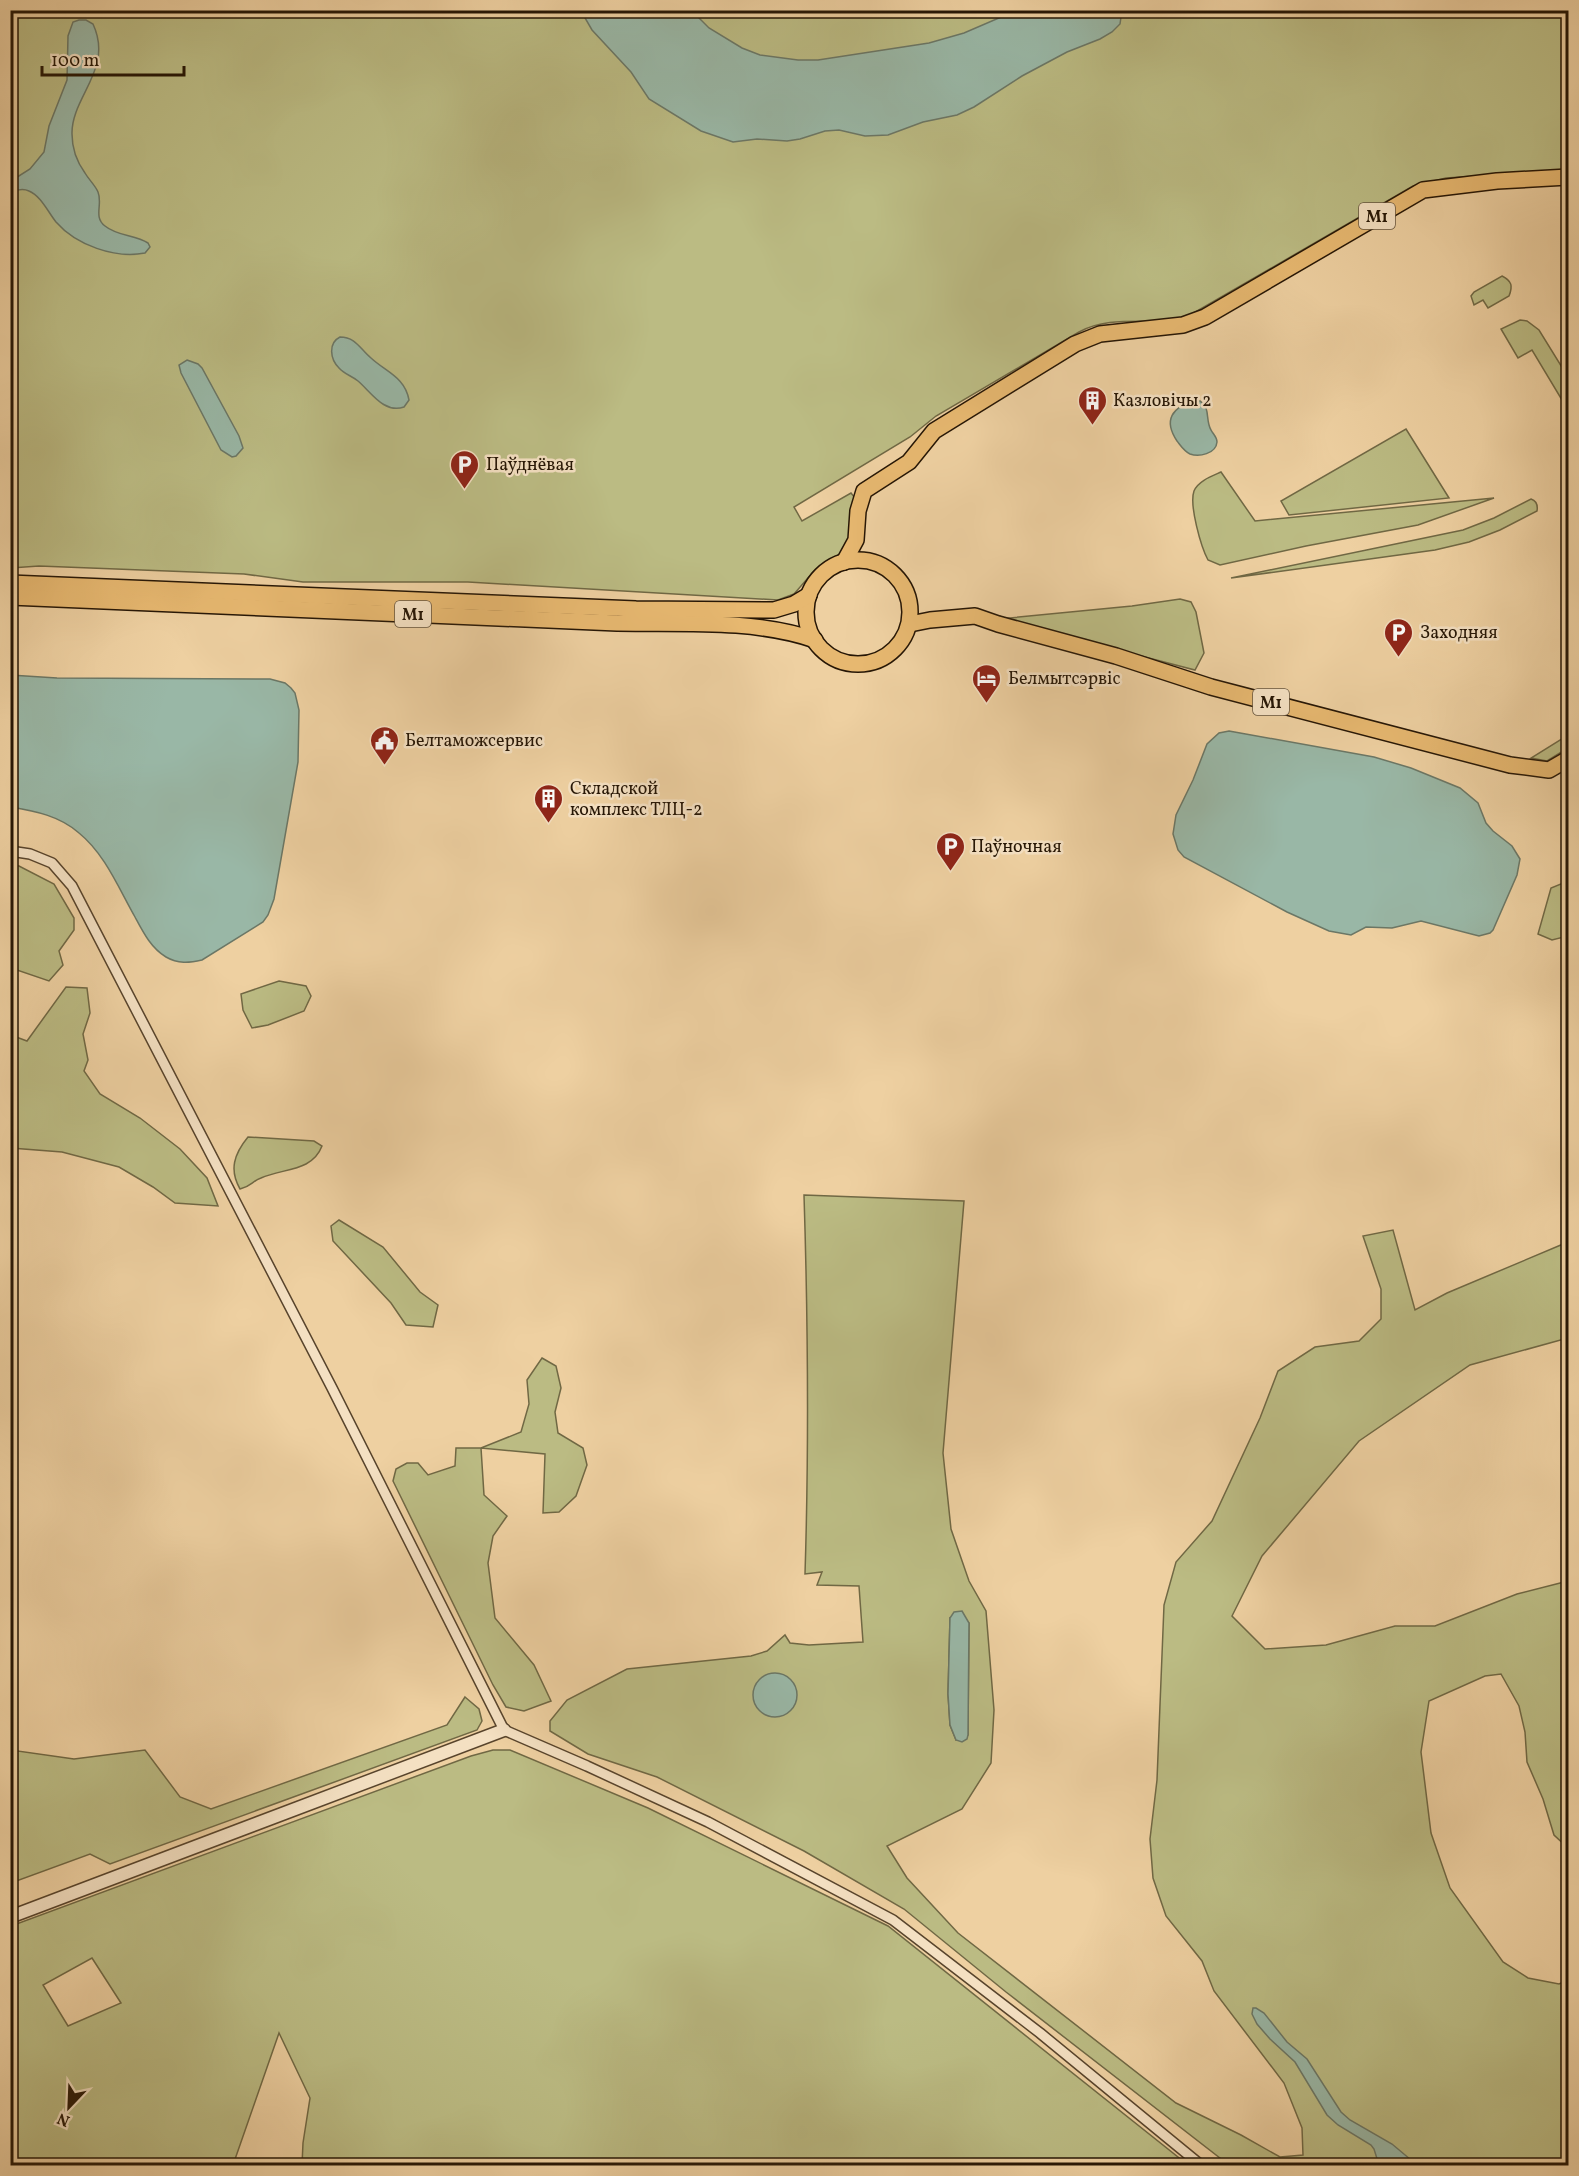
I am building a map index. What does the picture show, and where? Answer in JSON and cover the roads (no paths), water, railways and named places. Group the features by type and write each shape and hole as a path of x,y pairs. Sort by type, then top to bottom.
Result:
{"highway":[{"name":"М1","path":"844,562 856,540 858,511 864,491 909,462 934,430 1075,344 1108,333 1183,325 1205,317 1423,189 1497,181 1569,177"},
{"path":"815,640 806,620 809,595 819,577 829,568 855,559 869,560 894,573 909,596 910,624"},
{"name":"М1","path":"10,583 636,609 774,610 794,604 809,595"},
{"name":"М1","path":"10,597 605,622 708,624 784,630 815,640 823,651 838,661 856,664 870,663 884,658 896,649 910,624 975,616 1116,656 1211,687 1510,765 1549,770 1569,759"}],"street":[{"path":"10,851 30,854 52,863 72,886 332,1388 504,1731 587,1766 708,1822 893,1920 1040,2033 1202,2166"},
{"path":"10,1917 504,1731"}],"place":[{"name":"Казловічы 2","path":"1092,426"},
{"name":"Паўднёвая","path":"465,490"},
{"name":"Заходняя","path":"1399,658"},
{"name":"Белмытсэрвіс","path":"987,704"},
{"name":"Белтаможсервис","path":"384,766"},
{"name":"Складской комплекс ТЛЦ-2","path":"549,824"},
{"name":"Паўночная","path":"950,872"}]}
